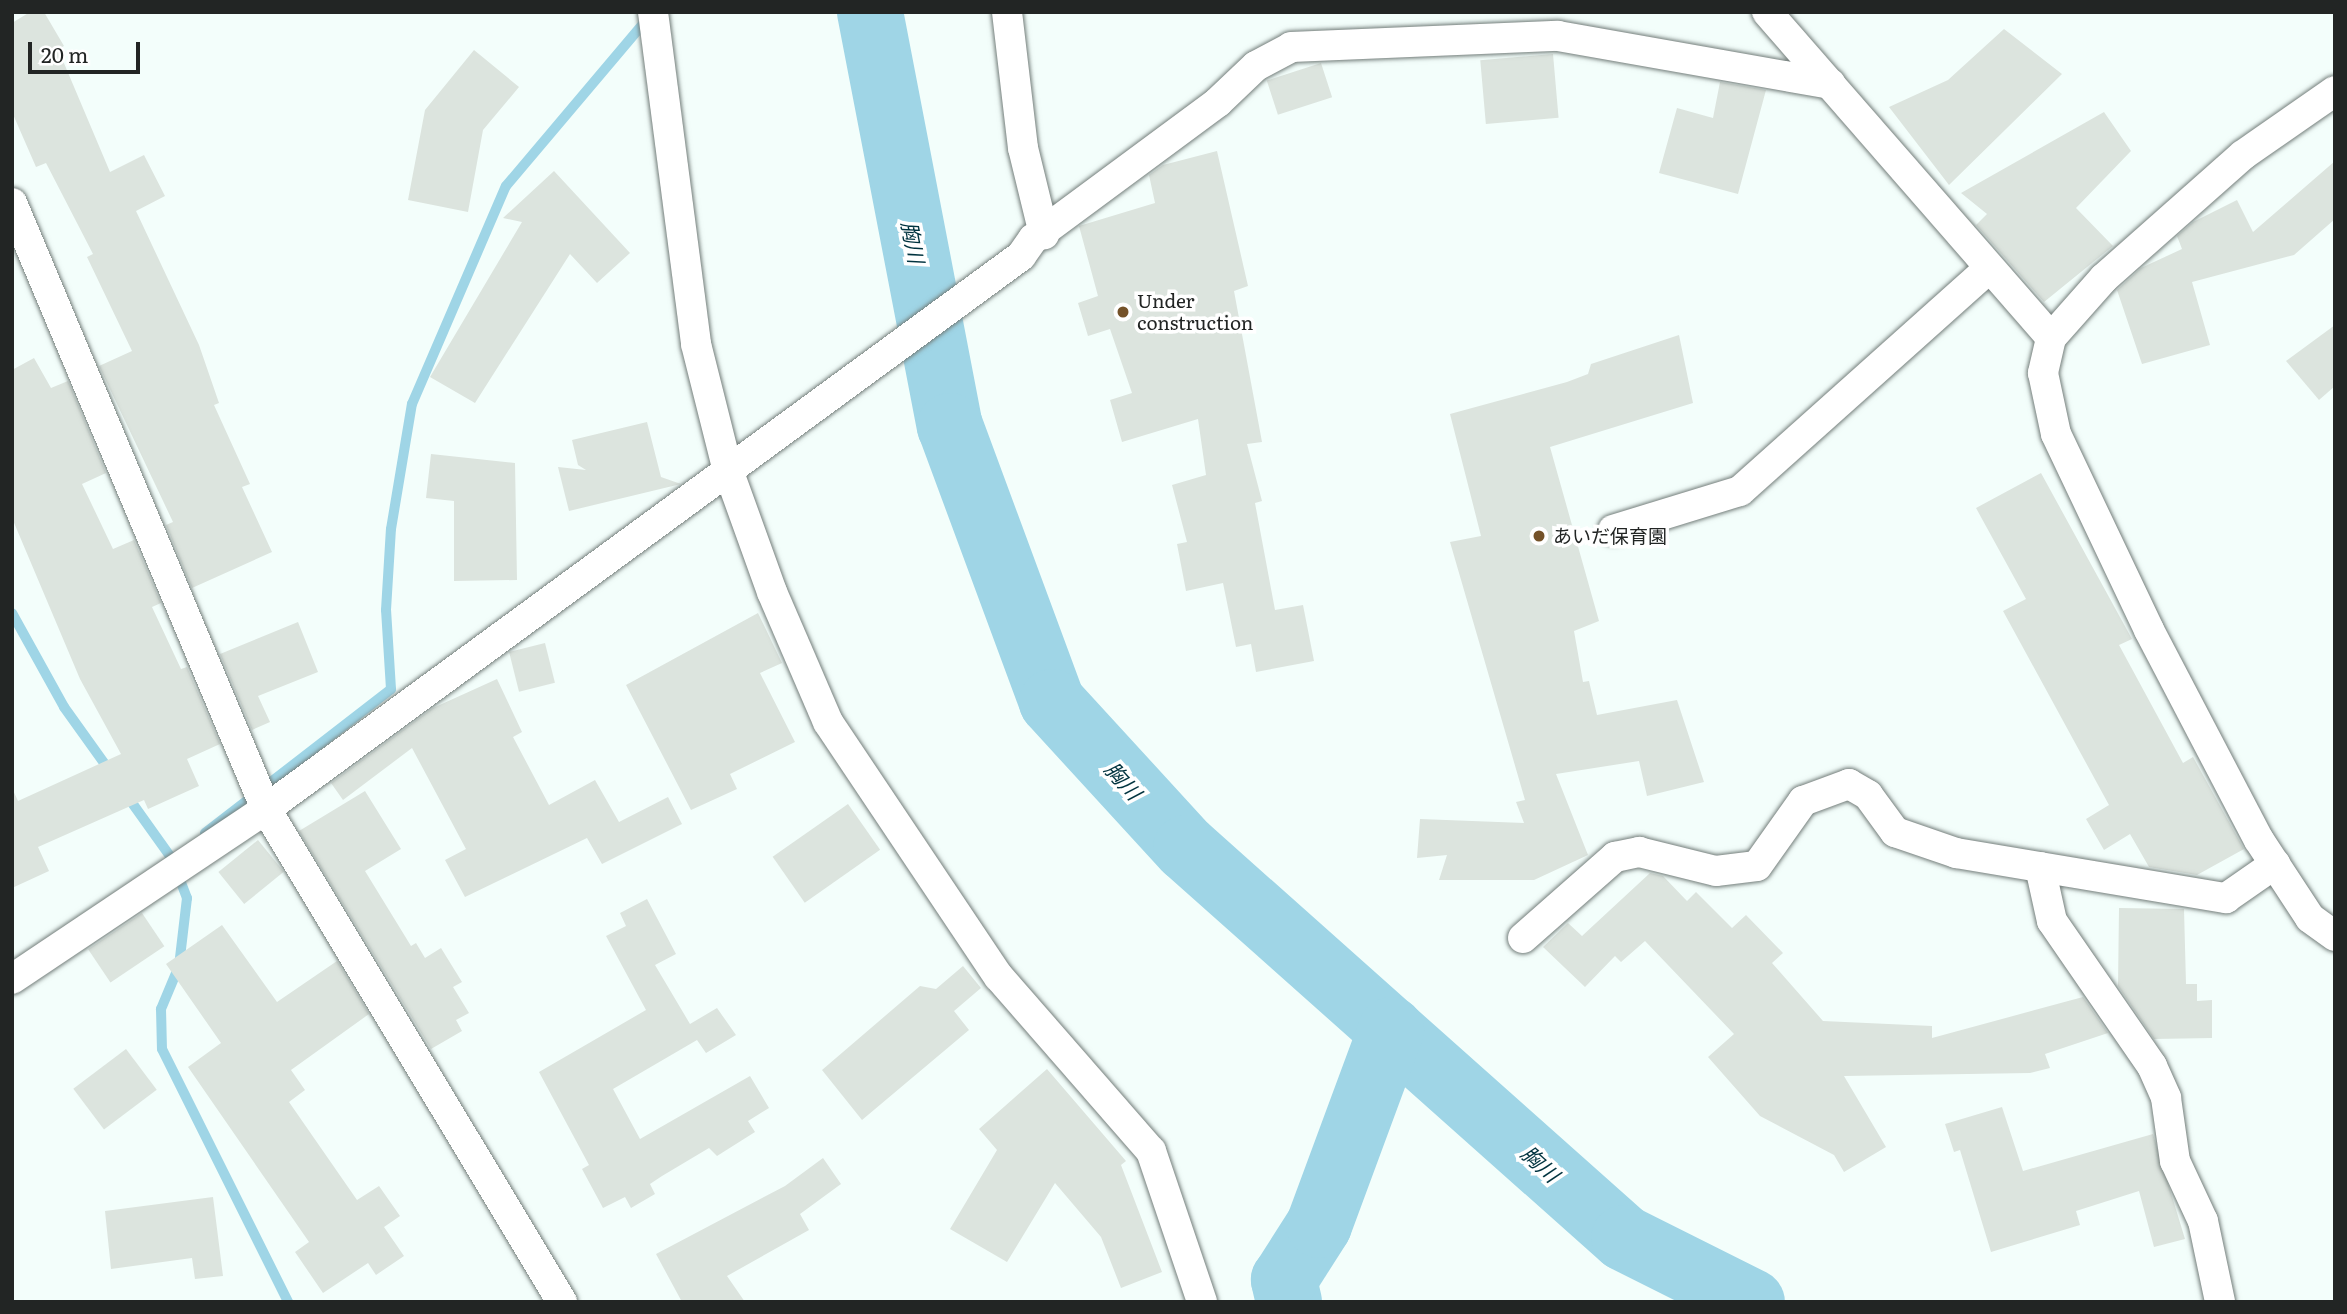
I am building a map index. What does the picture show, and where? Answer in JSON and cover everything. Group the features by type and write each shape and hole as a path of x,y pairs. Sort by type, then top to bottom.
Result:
{"street":[{"path":"653,12 696,344 828,722 999,977 1151,1151 1202,1302"},
{"path":"1007,12 1023,148 1044,234"},
{"path":"1767,12 1987,270 2051,338"},
{"path":"12,979 187,859 266,809 738,459 1021,256 1044,234 1256,66 1291,47 1558,36 1831,84"},
{"path":"2335,91 2243,155 2104,278 2051,338 2043,373 2056,434 2098,530 2275,864 2310,918 2335,936"},
{"path":"12,203 266,809 562,1302"},
{"path":"1613,530 1740,491 1987,270"},
{"path":"1523,939 1615,858 1639,852 1716,871 1757,866 1803,801 1849,784 1868,795 1895,832 1956,853 2226,898 2275,864"},
{"path":"2040,867 2052,920 2166,1098 2175,1161 2203,1221 2220,1302"}],"building":[{"path":"30,12 44,12 64,46 58,49 110,172 144,155 165,196 136,211 199,345 219,403 214,405 250,484 242,487 272,552 192,588 166,525 173,522 99,366 132,351 87,257 93,254 46,163 36,167 12,112 12,23"},
{"path":"2004,29 2062,74 1949,185 1889,107 1948,80"},
{"path":"474,50 519,87 483,130 468,212 408,200 425,110"},
{"path":"1553,54 1559,118 1486,124 1480,60"},
{"path":"1321,63 1332,97 1278,115 1267,81"},
{"path":"1720,82 1766,90 1738,194 1659,173 1677,108 1713,118"},
{"path":"2104,112 2131,151 2076,208 2113,246 2044,302 1976,225 1987,214 1961,193"},
{"path":"1217,151 1248,286 1234,291 1262,442 1247,444 1262,501 1255,503 1275,610 1303,605 1314,661 1256,672 1251,644 1236,647 1223,583 1186,591 1177,544 1187,542 1172,485 1206,475 1198,419 1122,442 1110,400 1132,393 1110,329 1088,336 1078,303 1098,296 1079,226 1155,203 1149,175 1163,165"},
{"path":"2335,161 2335,219 2294,255 2192,282 2210,345 2142,364 2117,290 2141,268 2182,249 2177,236 2193,222 2237,200 2253,232"},
{"path":"554,171 630,253 597,283 570,254 475,403 430,377 522,222 503,218"},
{"path":"2335,325 2335,386 2319,400 2286,361"},
{"path":"1679,335 1693,403 1550,447 1599,621 1574,631 1583,682 1589,681 1597,715 1677,700 1704,782 1647,796 1639,761 1556,774 1588,855 1534,880 1439,880 1447,855 1417,858 1420,819 1524,823 1516,802 1525,800 1450,542 1481,536 1450,414 1567,382 1588,374 1591,364"},
{"path":"34,358 51,388 68,381 106,473 82,484 113,549 134,540 161,603 152,607 181,669 187,667 220,744 187,759 199,786 148,809 144,800 38,847 49,871 12,888 12,788 18,801 121,754 80,679 12,518 12,370"},
{"path":"647,422 661,477 681,484 569,511 558,467 586,470 578,465 572,440"},
{"path":"431,454 515,463 517,580 454,581 454,501 426,498"},
{"path":"2041,473 2132,639 2119,645 2183,763 2193,757 2244,849 2197,875 2149,867 2130,834 2104,850 2086,819 2109,805 2003,611 2026,599 1976,508"},
{"path":"758,613 782,663 760,673 795,742 730,774 737,789 691,810 626,685"},
{"path":"298,622 318,672 258,696 270,722 252,730 220,654"},
{"path":"545,643 555,683 519,692 509,652"},
{"path":"497,679 522,732 513,737 549,805 595,780 619,822 668,797 682,824 602,864 587,838 465,897 445,860 466,849 412,748 343,800 331,783 433,708"},
{"path":"365,791 401,849 365,871 411,946 416,943 425,958 441,948 462,982 453,987 469,1013 456,1020 462,1031 431,1049 299,831"},
{"path":"848,804 880,850 805,903 773,857"},
{"path":"258,840 284,872 244,904 218,872"},
{"path":"1650,873 1663,876 1687,901 1696,892 1732,928 1746,915 1783,953 1772,963 1823,1021 1932,1026 1932,1038 2083,997 2108,1033 2045,1054 2050,1068 2030,1073 1844,1076 1886,1147 1844,1172 1834,1155 1760,1116 1708,1057 1734,1034 1645,941 1621,962 1615,956 1585,987 1543,947 1568,923 1582,936"},
{"path":"647,899 676,954 655,965 690,1024 717,1008 736,1035 706,1053 697,1040 613,1089 640,1139 750,1076 769,1108 748,1121 755,1132 717,1156 709,1148 650,1184 655,1194 631,1208 625,1197 603,1208 582,1169 589,1165 539,1072 646,1010 606,936 626,926 620,913"},
{"path":"2119,908 2184,909 2186,984 2197,984 2197,1001 2212,1000 2212,1038 2154,1039 2118,986"},
{"path":"142,913 164,946 110,983 88,949"},
{"path":"222,925 277,1002 337,961 369,1014 291,1070 305,1090 289,1102 357,1200 379,1186 400,1216 384,1227 404,1256 376,1275 368,1263 323,1293 295,1252 309,1242 188,1067 221,1043 166,964"},
{"path":"963,966 981,988 954,1011 969,1030 862,1120 822,1070 920,986 936,989"},
{"path":"126,1049 157,1090 104,1129 73,1089"},
{"path":"1047,1069 1126,1161 1121,1165 1162,1272 1121,1288 1101,1237 1055,1183 1007,1262 950,1229 997,1150 979,1129"},
{"path":"2002,1107 2023,1171 2153,1134 2185,1239 2154,1247 2139,1191 2076,1211 2080,1225 1991,1252 1960,1150 1954,1152 1945,1124"},
{"path":"823,1158 841,1184 800,1214 809,1230 727,1276 745,1302 682,1302 656,1254 785,1186"},
{"path":"213,1197 223,1276 195,1279 192,1258 111,1269 105,1211"}],"waterway":[{"name":"胸川","path":"870,12 950,426 1052,702 1186,848 1624,1238 1752,1302"},
{"path":"205,833 391,689 386,610 391,529 412,404 506,186 649,17"},
{"path":"12,613 64,707 112,774"},
{"path":"125,793 172,859 187,898 179,966 161,1009 162,1049 288,1302"},
{"path":"1289,1302 1284,1280 1319,1225 1391,1030"}],"place":[{"name":"Under construction","path":"1123,312"},
{"name":"あいだ保育園","path":"1539,536"}]}
